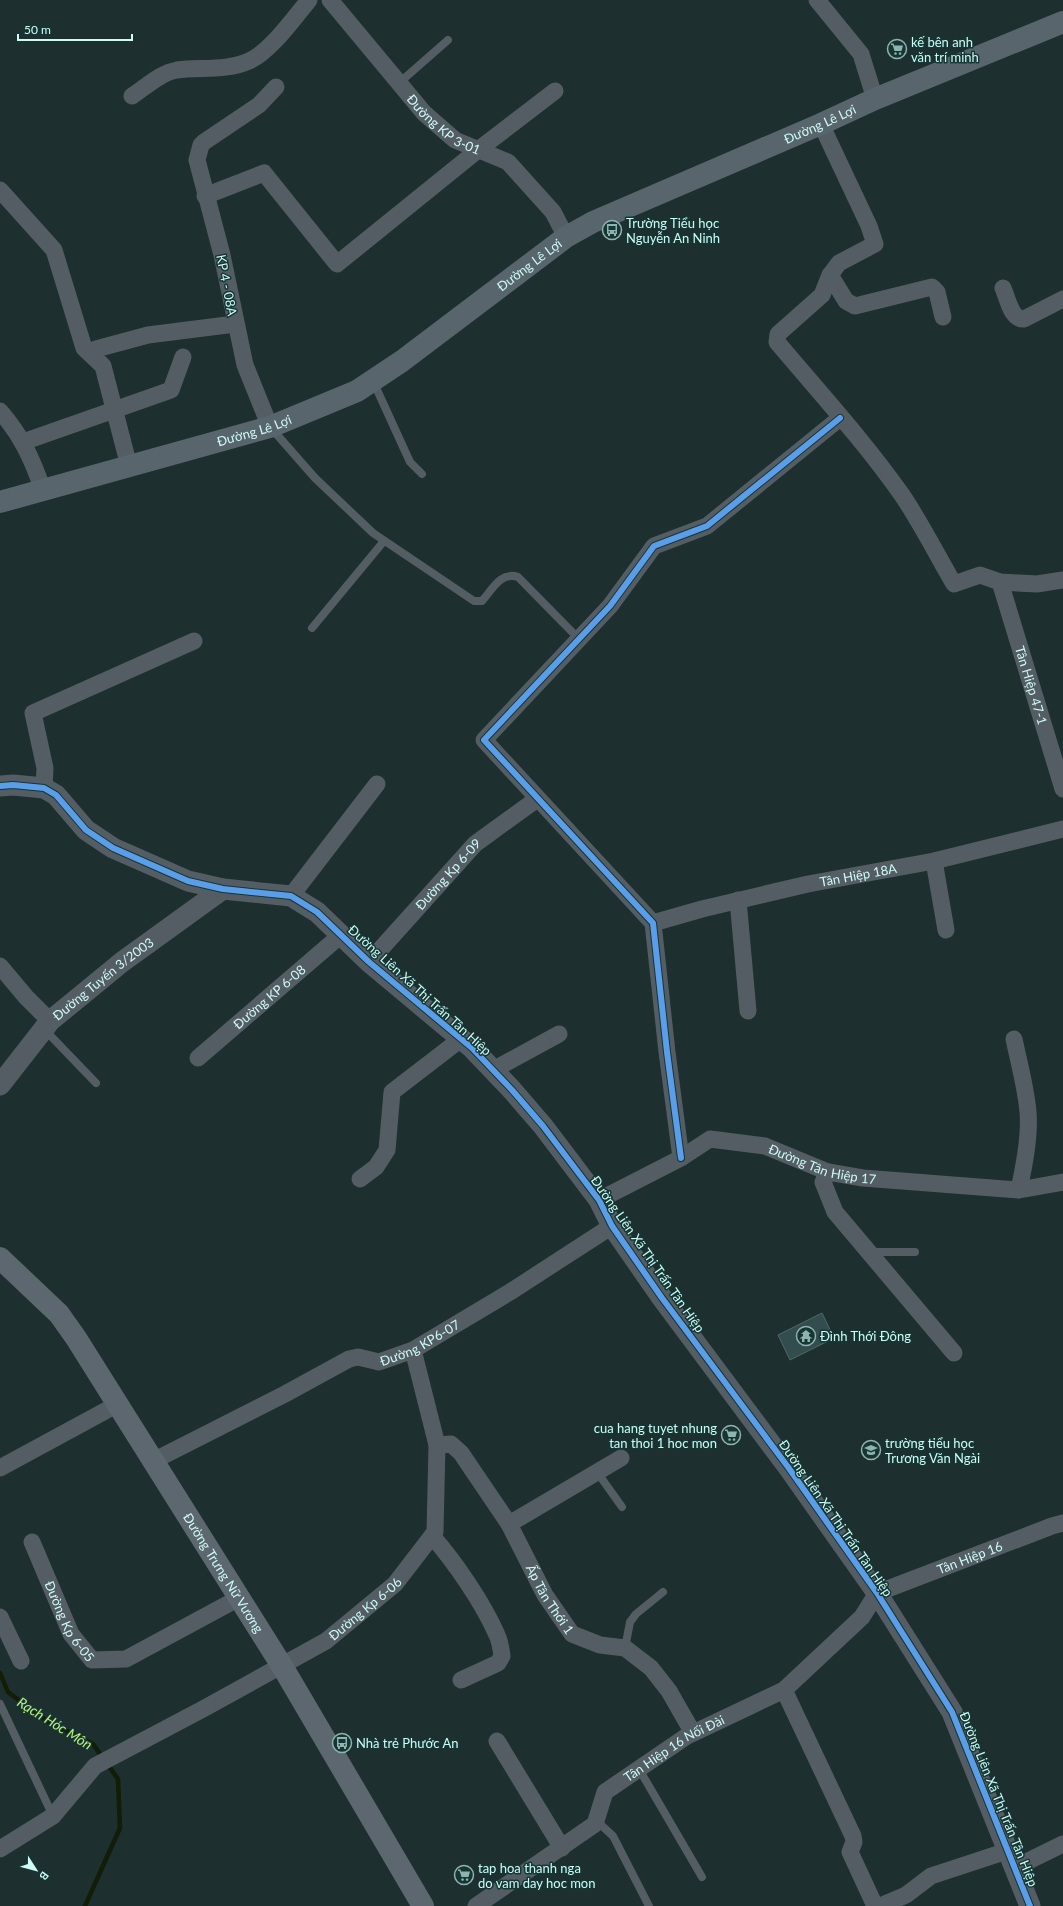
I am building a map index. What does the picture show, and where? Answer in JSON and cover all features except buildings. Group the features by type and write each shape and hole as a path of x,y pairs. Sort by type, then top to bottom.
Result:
{"main road":[{"name":"Đường Lê Lợi","path":"0,502 270,426 357,392 402,361 566,237 593,222 821,124 875,99 1063,22"},
{"name":"Đường Trưng Nữ Vương","path":"0,1258 59,1314 118,1404 282,1666 423,1906"}],"street":[{"path":"132,96 160,76 176,70 232,66 250,61 271,45 309,0"},
{"name":"Đường KP 3-01","path":"330,0 424,114 455,140 508,162 553,212 566,237"},
{"path":"817,0 861,54 875,99"},
{"name":"KP 4 - 08A","path":"270,426 245,365 235,324 222,255 205,196 197,160 201,146 204,142 260,105 276,87"},
{"path":"205,196 264,173 337,264 478,150 555,91"},
{"path":"821,124 869,226 875,244 839,263 830,275 822,295 778,334 776,338 777,342 840,418 858,437 902,496 954,584 980,575 1000,582 1037,584 1063,580"},
{"path":"0,190 54,250 84,348 103,366 129,466"},
{"path":"830,275 846,301 855,306 932,287 937,292 943,317"},
{"path":"1003,288 1014,316 1019,319 1024,319 1063,299"},
{"path":"92,356 96,349 148,335 235,324"},
{"path":"23,442 171,390 183,357"},
{"path":"0,411 16,429 31,457 43,490"},
{"path":"681,1158 667,1052 653,923 484,740 610,606 654,546 707,526 840,418"},
{"name":"Tân Hiệp 47-1","path":"1000,582 1063,789"},
{"path":"44,788 45,768 33,713 194,641"},
{"path":"291,896 377,784"},
{"name":"Đường Liên Xã Thị Trấn Tân Hiệp","path":"0,786 20,785 44,788 56,795 86,830 113,848 188,881 223,889 291,896 317,912 369,962 461,1039 493,1070 543,1126 599,1200 612,1226 662,1298 788,1467 878,1593 952,1712 1010,1860 1030,1906"},
{"name":"Đường Kp 6-09","path":"369,962 475,844 537,798"},
{"name":"Tân Hiệp 18A","path":"653,923 738,900 808,884 934,861 1063,829"},
{"path":"934,861 946,930"},
{"name":"Đường Tuyến 3/2003","path":"0,1085 47,1025 122,962 223,889"},
{"path":"738,900 748,1011"},
{"name":"Đường KP 6-08","path":"198,1058 341,935"},
{"path":"0,966 47,1025"},
{"path":"493,1070 559,1034"},
{"path":"360,1178 376,1167 387,1150 392,1092 461,1039"},
{"path":"1014,1039 1022,1073 1028,1112 1028,1129 1019,1190"},
{"name":"Đường Tân Hiệp 17","path":"599,1200 681,1158 710,1139 764,1146 828,1172 863,1178 1019,1190 1063,1182"},
{"path":"828,1172 823,1182 835,1212 954,1353"},
{"name":"Đường KP6-07","path":"153,1461 285,1394 349,1359 358,1357 379,1362 413,1350 510,1292 612,1226"},
{"name":"Đường Kp 6-06","path":"53,1816 95,1766 326,1641 395,1584 435,1532 437,1445 413,1350"},
{"path":"0,1468 118,1404"},
{"name":"Ấp Tân Thới 1","path":"437,1445 451,1444 461,1453 509,1524 545,1595 572,1634 600,1644 625,1648 651,1668 669,1691 693,1733"},
{"path":"509,1524 621,1458"},
{"name":"Tân Hiệp 16","path":"878,1593 1063,1523"},
{"path":"432,1536 455,1564 487,1615 498,1636 502,1656 498,1663 461,1680"},
{"name":"Đường Kp 6-05","path":"32,1542 71,1634 92,1660 126,1658 240,1598"},
{"name":"Tân Hiệp 16 Nối Đài","path":"595,1824 605,1792 693,1733 784,1690 862,1617 878,1593"},
{"path":"0,1617 21,1661"},
{"path":"784,1690 853,1836 854,1842 850,1852 875,1906"},
{"path":"497,1741 562,1848"},
{"path":"0,1849 53,1816"},
{"path":"476,1906 595,1824"},
{"path":"880,1906 906,1895 930,1876 1010,1860 1063,1844"}],"lane":[{"path":"399,83 448,40"},
{"path":"372,381 410,462 422,474"},
{"path":"270,426 315,478 349,512 384,541 474,601 482,601 497,582 504,577 510,575 518,577 579,639"},
{"path":"312,628 384,541"},
{"path":"47,1025 96,1083"},
{"path":"869,1252 915,1252"},
{"path":"597,1472 622,1507"},
{"path":"625,1648 630,1622 636,1614 663,1592"},
{"path":"0,1704 53,1816"},
{"path":"639,1769 702,1877"},
{"path":"595,1824 601,1825 613,1836 649,1906"}],"waterway":[{"name":"Rạch Hóc Môn","path":"0,1673 8,1692 47,1721 93,1744 118,1779 120,1828 85,1906"}],"cycle path":[{"path":"681,1158 667,1052 653,923 484,740 610,606 654,546 707,526 840,418"},
{"path":"0,786 13,785 44,788 56,795 86,830 113,848 188,881 223,889 291,896 317,912 369,962 472,1048 512,1090 543,1126 599,1200 612,1226 662,1298 788,1467 877,1593 952,1712 1030,1906"}],"place":[{"name":"kế bên anh văn trí minh","path":"897,49"},
{"name":"Trường Tiểu học Nguyễn An Ninh","path":"612,230"},
{"name":"Đình Thới Đông","path":"806,1336"},
{"name":"cua hang tuyet nhung tan thoi 1 hoc mon","path":"731,1435"},
{"name":"trường tiểu học Trương Văn Ngài","path":"871,1450"},
{"name":"Nhà trẻ Phước An","path":"342,1743"},
{"name":"tap hoa thanh nga do vam day hoc mon","path":"464,1875"}]}
